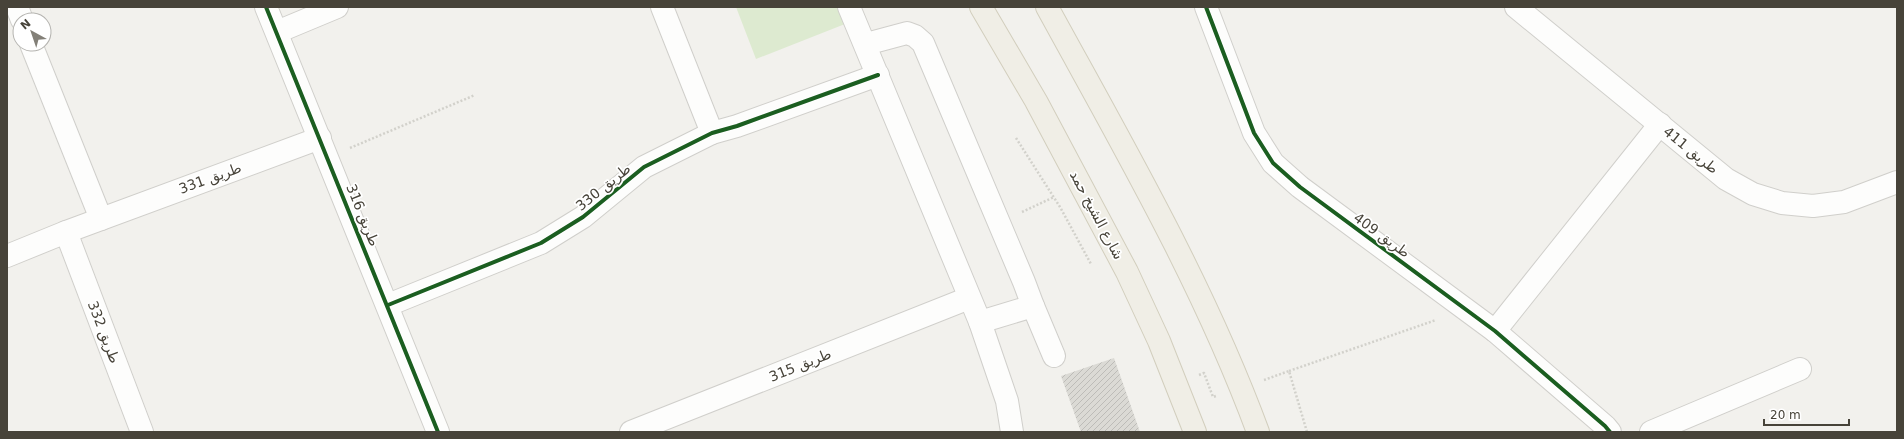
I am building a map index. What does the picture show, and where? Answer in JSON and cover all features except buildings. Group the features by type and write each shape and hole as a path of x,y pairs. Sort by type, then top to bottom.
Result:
{"main road":[{"name":"شارع الشيخ حمد","path":"981,7 1036,101 1127,272 1159,341 1195,432"},
{"path":"1047,7 1165,223 1241,388 1258,432"}],"street":[{"name":"طريق 316","path":"266,7 388,305 438,432"},
{"path":"277,32 337,7"},
{"path":"662,7 712,133"},
{"path":"849,7 866,44 980,322 1007,402 1012,432"},
{"name":"طريق 409","path":"1206,7 1254,133 1273,163 1300,187 1495,331 1610,432"},
{"name":"طريق 411","path":"1516,7 1726,179 1753,194 1782,203 1813,206 1844,202 1897,182"},
{"path":"866,44 907,33 915,36 923,43 1054,356"},
{"path":"35,52 101,219"},
{"name":"طريق 330","path":"388,305 541,243 583,217 644,168 712,133 737,126 878,75"},
{"path":"1495,331 1660,124"},
{"name":"طريق 331","path":"7,256 101,219 324,148"},
{"name":"طريق 332","path":"66,232 142,432"},
{"name":"طريق 315","path":"632,432 969,298"},
{"path":"980,322 1033,306"},
{"path":"1651,432 1800,369"}],"path":[{"path":"324,148 475,94"},
{"path":"999,222 1054,196"},
{"path":"1289,371 1465,310"}],"green space":[{"path":"736,7 838,7 845,24 756,59"}],"cycle path":[{"path":"266,7 438,432"},
{"path":"1206,7 1254,133 1273,163 1300,187 1495,331 1605,426 1610,432"},
{"path":"388,305 541,243 583,217 644,167 712,133 737,126 878,75"}]}
